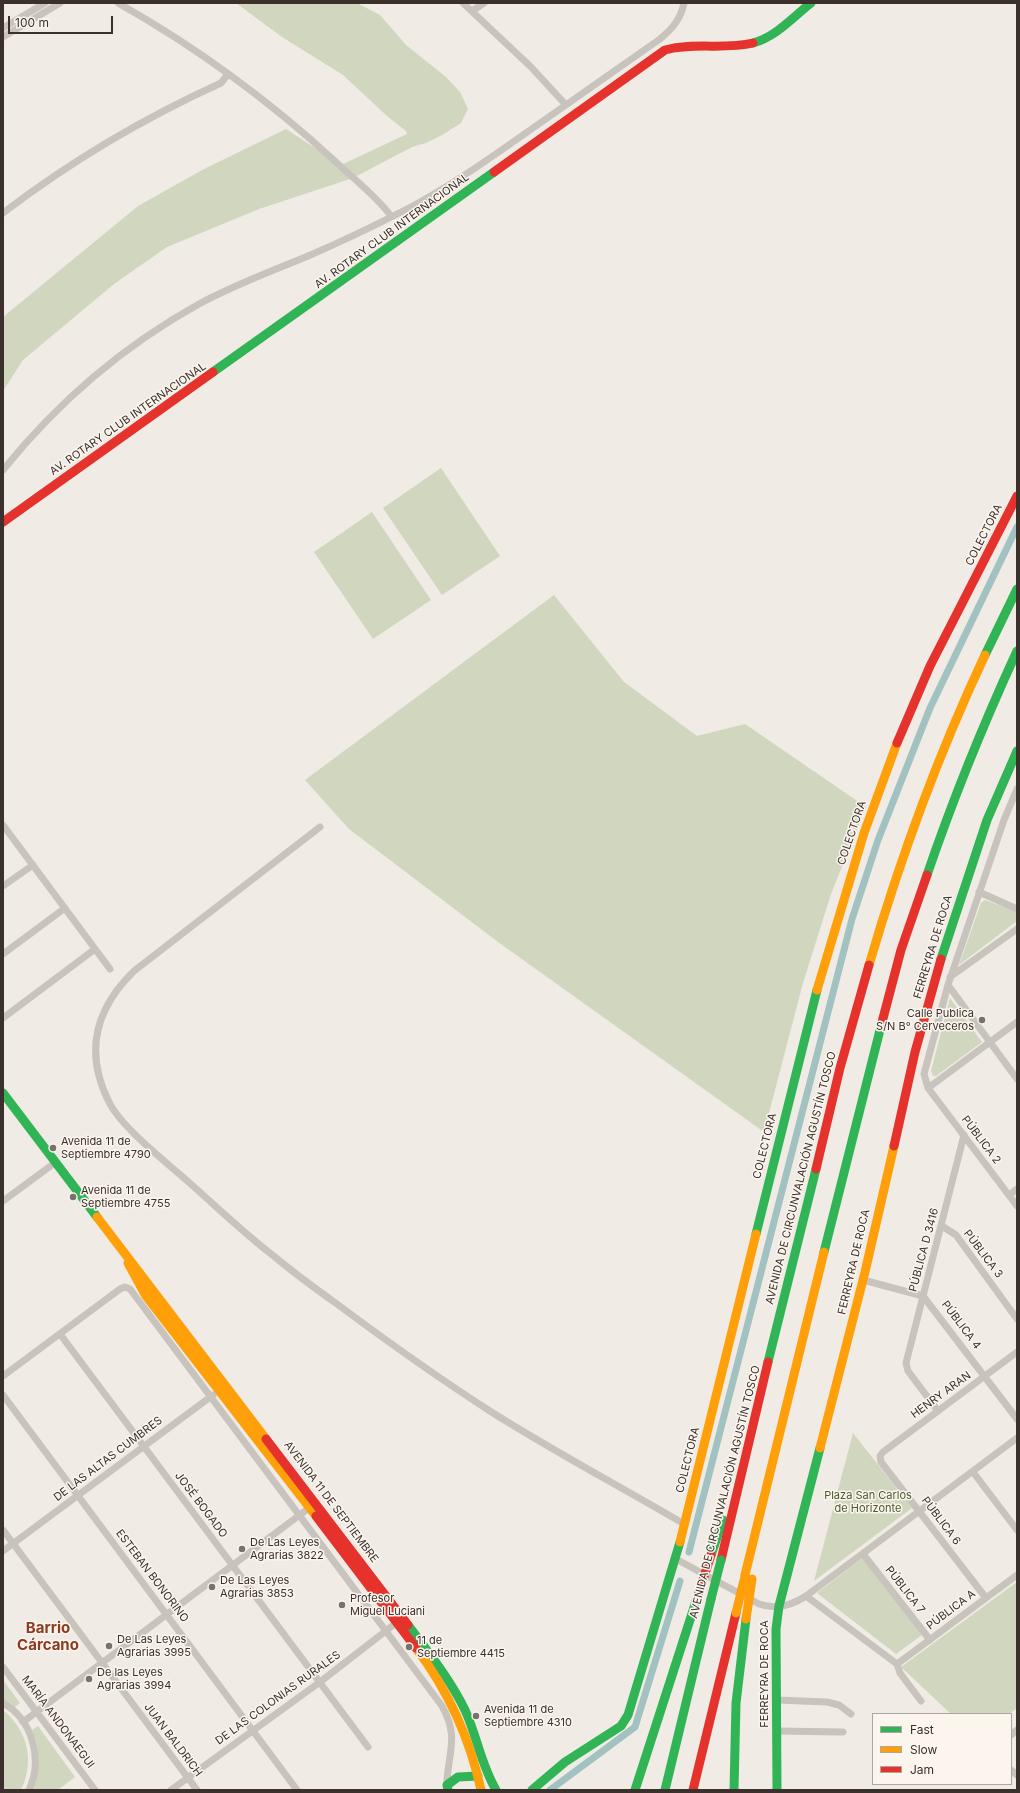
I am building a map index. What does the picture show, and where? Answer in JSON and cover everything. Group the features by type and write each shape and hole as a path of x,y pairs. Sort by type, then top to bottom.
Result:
{"main road":[{"name":"AV. ROTARY CLUB INTERNACIONAL","path":"3,522 665,50 679,46 754,43 768,36 811,3"},
{"name":"COLECTORA","path":"532,1790 565,1762 622,1726 626,1719 676,1559 809,1018 864,833 896,746 930,666 1017,496"},
{"name":"AVENIDA DE CIRCUNVALACIÓN AGUSTÍN TOSCO","path":"665,1790 843,1059 877,936 908,841 942,752 975,676 1017,589"},
{"path":"693,1790 736,1614 749,1577 792,1381 871,1060 901,950 932,854 955,793 983,725 1017,651"},
{"name":"FERREYRA DE ROCA","path":"777,1790 776,1629 779,1606 863,1280 915,1052 943,953 987,820 1017,751"},
{"name":"AVENIDA 11 DE SEPTIEMBRE","path":"3,1093 140,1272 222,1388"},
{"name":"AVENIDA 11 DE SEPTIEMBRE","path":"119,1245 146,1296 222,1388 428,1650 450,1682 465,1710 494,1787"},
{"path":"635,1790 711,1555 742,1474"},
{"name":"AVENIDA 11 DE SEPTIEMBRE","path":"313,1505 396,1623 435,1675 451,1702 478,1776 480,1790"},
{"path":"734,1790 736,1703 746,1619 749,1577"},
{"path":"448,1787 454,1778 459,1776 478,1776"}],"street":[{"path":"3,28 45,3"},
{"path":"3,37 60,3"},
{"path":"118,3 141,16 228,74 268,104 314,142 381,204 391,216"},
{"path":"463,3 541,77 566,105"},
{"path":"472,11 484,3"},
{"path":"3,470 31,437 76,391 120,355 157,330 223,292 327,248 422,200 467,174 668,32 679,18 684,3"},
{"path":"3,213 92,151 157,114 222,83 228,74"},
{"path":"1017,789 1004,820 949,981 925,1067 924,1078 928,1088 1017,1022"},
{"path":"3,825 110,970"},
{"path":"320,827 134,971 115,992 102,1014 95,1047 99,1078 111,1106 134,1132 249,1236 281,1263 374,1331 494,1413 684,1524"},
{"path":"3,886 33,865"},
{"path":"979,892 1017,909"},
{"path":"3,954 65,908"},
{"path":"949,981 1017,929"},
{"path":"3,1018 95,949"},
{"path":"949,981 1017,1079"},
{"name":"PÚBLICA 2","path":"928,1088 1017,1206"},
{"name":"PÚBLICA D 3416","path":"938,1411 908,1371 906,1363 964,1135"},
{"path":"3,1201 56,1162"},
{"path":"1009,1196 1017,1190"},
{"name":"PÚBLICA 3","path":"942,1226 956,1235 1017,1319"},
{"path":"863,1280 923,1296"},
{"path":"3,1376 120,1289 125,1287 130,1290 300,1514 385,1632 446,1713 453,1737 446,1779 448,1787"},
{"name":"PÚBLICA 4","path":"923,1296 1017,1420"},
{"name":"JOSÉ BOGADO","path":"60,1334 368,1747"},
{"name":"HENRY ARAN","path":"880,1456 883,1452 1017,1352"},
{"name":"DE LAS ALTAS CUMBRES","path":"3,1551 222,1388"},
{"name":"ESTEBAN BONORINO","path":"3,1395 297,1790"},
{"path":"676,1559 759,1604 770,1607 790,1605 806,1596 1017,1438"},
{"name":"PÚBLICA 6","path":"880,1456 881,1462 986,1598"},
{"path":"973,1472 1017,1530"},
{"path":"23,1722 313,1505"},
{"name":"JUAN BALDRICH","path":"3,1530 197,1790"},
{"name":"PÚBLICA 7","path":"863,1554 930,1640"},
{"name":"PÚBLICA A","path":"897,1664 1017,1575"},
{"path":"806,1596 897,1664 900,1673 922,1701"},
{"name":"DE LAS COLONIAS RURALES","path":"171,1790 320,1682 396,1623"},
{"name":"MARÍA ANDONAEGUI","path":"3,1667 94,1790"},
{"path":"776,1700 827,1702 838,1705 851,1714"},
{"path":"3,1703 15,1712 23,1722 34,1746 35,1772 29,1790"},
{"path":"777,1731 843,1732"}],"green space":[{"path":"236,3 357,3 380,15 406,45 446,77 460,92 468,109 461,123 442,135 426,143 412,147 353,178 259,209 167,247 114,284 23,360 3,391 3,317 138,206 204,169 286,129 341,165 407,134 406,131 387,116 343,75 282,37"},
{"path":"441,468 500,556 442,595 383,508"},
{"path":"372,512 431,600 373,639 314,552"},
{"path":"554,595 624,682 697,736 745,724 866,807 831,894 803,983 764,1132 498,942 349,829 305,780"},
{"path":"985,900 1017,912 1017,921 959,965 981,903"},
{"path":"950,998 982,1042 936,1076 933,1076 931,1071"},
{"name":"Plaza San Carlos de Horizonte","path":"853,1433 912,1508 814,1581"},
{"path":"864,1557 922,1635 896,1654 817,1593"},
{"path":"1017,1582 1017,1708 1010,1713 950,1713 901,1667"},
{"path":"3,1680 20,1703 15,1707 3,1699"},
{"path":"3,1710 12,1718 18,1727 27,1747 28,1768 21,1790 3,1790"},
{"path":"38,1726 75,1777 58,1790 32,1790 36,1774 38,1753 32,1730"}],"waterway":[{"path":"689,1552 852,919 878,840 930,708 1017,527"},
{"path":"550,1790 635,1727 680,1581"}],"traffic: fast":[{"path":"753,43 777,31 811,3"},
{"path":"213,372 494,172"},
{"path":"985,655 1017,589"},
{"path":"927,875 969,762 1017,651"},
{"path":"941,959 987,820 1017,751"},
{"path":"756,1234 817,990"},
{"path":"824,1252 881,1026"},
{"path":"3,1093 97,1217"},
{"path":"768,1362 816,1169"},
{"path":"777,1790 776,1629 779,1606 820,1448"},
{"path":"711,1555 723,1520"},
{"path":"532,1790 565,1762 621,1726 628,1715 680,1542"},
{"path":"711,1599 721,1560"},
{"path":"635,1790 699,1592"},
{"path":"665,1790 711,1599"},
{"path":"734,1790 736,1703 746,1619"},
{"path":"408,1625 453,1687 465,1710 487,1771 496,1790"},
{"path":"448,1790 447,1785 458,1777 478,1776"}],"traffic: slow":[{"path":"869,965 921,808 951,731 985,655"},
{"path":"817,990 864,833 897,743"},
{"path":"820,1448 865,1272 894,1146"},
{"path":"97,1217 266,1439"},
{"path":"680,1542 756,1234"},
{"path":"745,1575 824,1252"},
{"path":"128,1263 146,1296 316,1516"},
{"path":"736,1613 745,1576"},
{"path":"746,1619 752,1579"},
{"path":"416,1648 438,1680 456,1715 471,1752 481,1790"}],"traffic: jam":[{"path":"494,172 665,50 687,47 731,46 753,43"},
{"path":"3,522 213,372"},
{"path":"897,743 930,666 1017,496"},
{"path":"881,1026 901,950 927,875"},
{"path":"894,1146 915,1052 941,959"},
{"path":"816,1169 840,1068 869,965"},
{"path":"721,1560 768,1362"},
{"path":"266,1439 408,1625"},
{"path":"316,1516 416,1648"},
{"path":"699,1592 711,1555"},
{"path":"693,1790 736,1613"}],"place":[{"name":"Calle Publica S/N B° Cerveceros","path":"982,1020"},
{"name":"Avenida 11 de Septiembre 4790","path":"53,1148"},
{"name":"Avenida 11 de Septiembre 4755","path":"73,1197"},
{"name":"De Las Leyes Agrarias 3822","path":"242,1549"},
{"name":"De Las Leyes Agrarias 3853","path":"212,1587"},
{"name":"Profesor Miguel Luciani","path":"342,1605"},
{"name":"De Las Leyes Agrarias 3995","path":"109,1646"},
{"name":"11 de Septiembre 4415","path":"409,1647"},
{"name":"De las Leyes Agrarias 3994","path":"89,1679"},
{"name":"Avenida 11 de Septiembre 4310","path":"476,1716"}],"district":[{"name":"Barrio Cárcano","path":"48,1636"}]}
